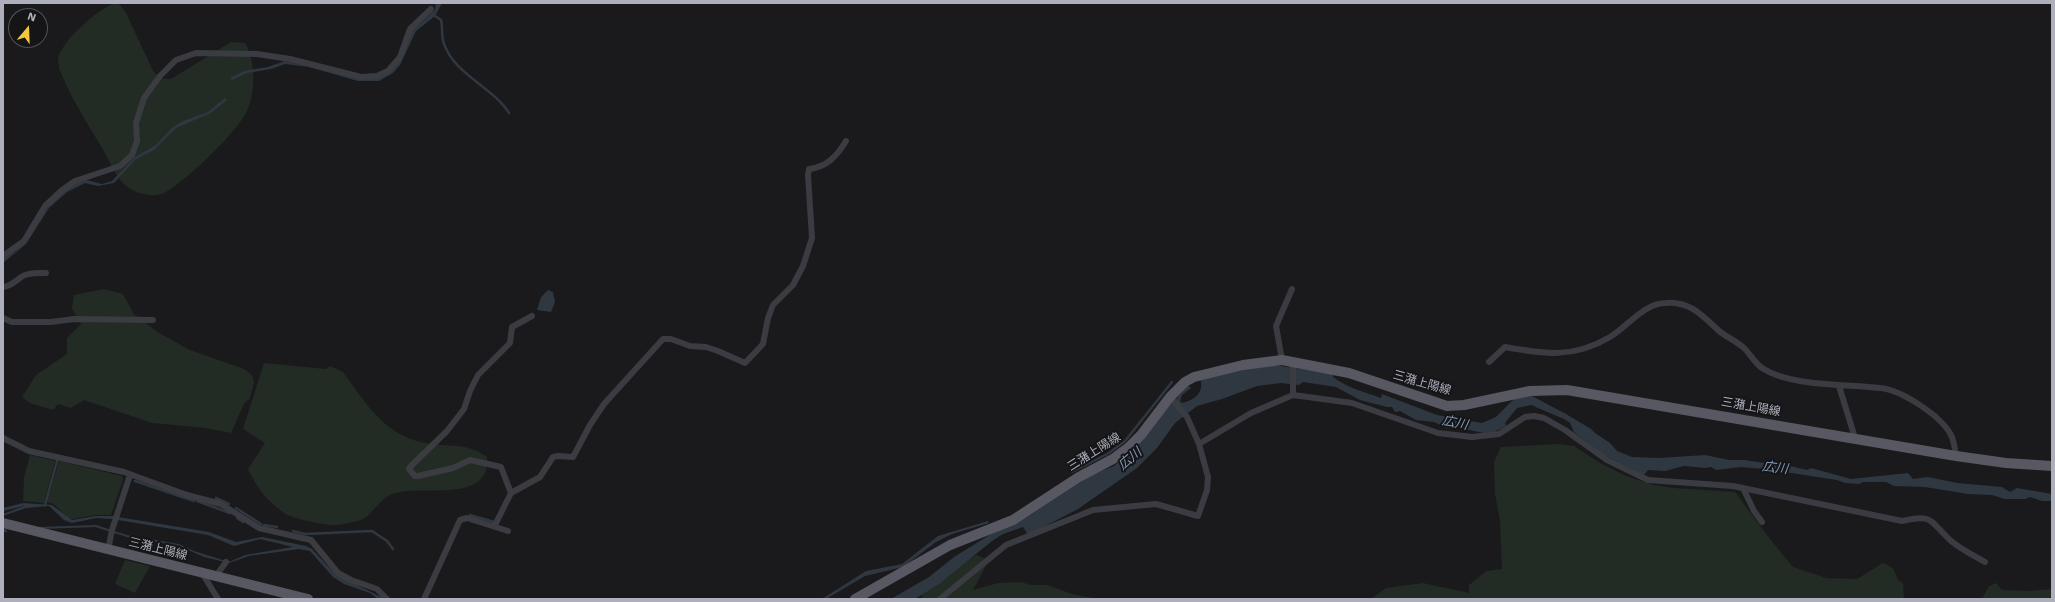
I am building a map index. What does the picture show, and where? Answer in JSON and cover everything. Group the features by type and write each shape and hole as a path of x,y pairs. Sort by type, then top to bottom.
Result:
{"main road":[{"name":"三潴上陽線","path":"854,599 950,545 1013,520 1079,477 1113,459 1129,447 1172,399 1185,382 1194,377 1244,366 1282,360 1293,365 1349,373 1447,406 1464,405 1530,391 1568,390 1956,456 2006,463 2052,466"},
{"name":"三潴上陽線","path":"3,523 308,599"}],"street":[{"path":"3,256 24,241 46,206 61,191 74,181 120,166 132,155 137,141 136,123 144,98 160,76 176,60 196,54 257,54 296,60 361,77 377,76 388,71 400,57 405,39 410,29 431,9"},
{"path":"495,525 511,493 540,477 553,458 558,456 573,457 590,425 604,404 663,340 671,339 690,346 718,350 745,363 763,344 768,318 773,306 798,278 812,238 808,175 809,169 824,165 833,158 846,141"},
{"path":"3,287 15,283 23,275 29,273 46,273"},
{"path":"1282,360 1276,326 1292,289"},
{"path":"1488,362 1504,347 1543,354 1575,352 1610,337 1646,309 1664,303 1684,304 1701,314 1719,331 1743,347 1762,368 1788,379 1839,386 1882,388 1907,398 1926,408 1949,432 1952,437 1956,456"},
{"path":"511,493 501,467 483,462 470,460 453,468 418,476 415,476 409,470 411,466 447,431 464,409 470,391 478,375 510,343 512,327 532,316"},
{"path":"3,318 12,322 51,322 74,319 153,320"},
{"path":"1293,365 1293,395"},
{"path":"1839,386 1855,438"},
{"path":"1199,444 1251,413 1293,395 1352,403 1438,433 1472,437 1499,434 1525,417 1544,418 1565,430 1607,460 1648,480 1743,488 1902,521 1924,518 1934,522 1950,540 1985,562"},
{"path":"940,599 1006,545 1093,510 1156,504 1198,516 1207,490 1208,477 1199,444 1188,417 1172,399"},
{"path":"3,438 28,451 124,472 130,476 221,504 259,528 310,540 338,573 351,580 377,590 387,599"},
{"path":"108,550 112,530 130,476"},
{"path":"1743,488 1754,511 1762,522"},
{"path":"424,599 460,520 467,518 495,525 508,531"},
{"path":"216,576 226,562"},
{"path":"202,573 218,599"}],"shaded area":[{"path":"115,3 120,5 126,13 153,71 161,78 171,79 231,42 245,43 249,50 253,68 252,97 246,113 232,133 209,157 184,179 164,193 156,195 142,194 134,191 119,179 74,101 59,68 58,59 66,43 91,18"},
{"path":"104,289 123,294 134,314 159,333 190,350 244,369 252,375 254,383 250,398 244,404 231,433 206,428 152,423 84,400 71,408 58,404 53,410 30,403 22,397 36,375 67,354 67,338 81,324 72,308 74,295"},
{"path":"264,363 326,369 330,366 343,372 370,408 390,428 415,441 473,449 487,457 485,472 477,482 465,488 402,492 390,495 363,519 352,522 330,525 287,515 272,503 263,493 248,469 265,443 243,429"},
{"path":"1558,444 1574,446 1600,463 1626,476 1654,485 1674,488 1735,492 1793,567 1826,578 1857,579 1883,563 1893,568 1898,580 1903,583 1904,599 1371,599 1386,588 1423,583 1469,593 1469,585 1486,571 1502,569 1500,521 1495,494 1494,462 1501,447"},
{"path":"30,455 55,461 44,503 23,501 24,477"},
{"path":"59,461 122,476 123,480 111,515 96,515 72,519 68,518 54,504 47,502"},
{"path":"977,555 989,560 973,590 998,583 1021,582 1031,585 1048,585 1072,594 1098,599 922,599 922,595 944,574"},
{"path":"125,560 150,566 135,593 115,584"},
{"path":"1996,583 2002,590 2030,591 2052,589 2052,599 1982,599 1989,586"}],"water":[{"path":"436,3 442,3 435,16 416,31 400,65 393,73 379,81 358,81 309,67 285,64 271,69 247,73 232,80 230,78 244,71 268,67 285,61 357,78 389,73 411,32 435,10"},
{"path":"225,98 227,100 211,113 176,128 154,150 136,159 114,183 98,186 85,183 67,192 49,208 26,244 3,263 3,259 16,251 54,199 77,183 86,180 102,184 112,181 135,157 156,145 172,128 183,121 208,112"},
{"path":"548,290 553,292 555,302 551,312 537,310 541,297"},
{"name":"広川","path":"1261,366 1280,366 1333,373 1333,377 1338,381 1381,398 1382,394 1437,415 1482,423 1496,417 1514,399 1530,395 1591,429 1610,443 1617,451 1632,457 1659,458 1705,455 1729,460 1745,460 1764,463 1770,461 1807,470 1811,468 1851,479 1908,473 1913,479 1928,477 1957,483 2002,487 2010,492 2017,488 2052,494 2052,501 2042,501 2030,497 2025,499 2005,499 1992,495 1968,494 1925,487 1894,486 1886,482 1863,482 1859,484 1845,483 1837,480 1765,469 1741,467 1716,470 1711,467 1705,468 1684,466 1665,471 1648,470 1644,475 1604,455 1574,432 1570,423 1564,419 1531,405 1517,408 1505,423 1506,426 1494,432 1484,433 1455,427 1447,428 1434,422 1416,420 1400,411 1395,412 1392,407 1360,400 1336,387 1303,382 1299,385 1281,383 1257,386 1222,399 1197,406 1175,423 1157,448 1137,468 1078,509 1028,535 1023,527 1003,534 992,541 939,584 915,599 891,599 929,577 954,557 991,534 1027,517 1093,474 1114,466 1134,448 1167,405 1172,404 1188,385 1191,388 1182,395 1180,401 1182,403 1186,402 1197,396 1201,390 1201,381 1197,379"},
{"path":"23,503 52,505 72,520 96,516 112,516 209,532 236,542 262,537 306,546 312,549 335,574 385,599 378,599 370,593 344,584 333,577 310,551 299,549 249,556 229,563 204,557 179,546 127,537 95,527 39,529 39,527 96,525 127,535 179,544 194,551 229,562 245,555 293,547 260,539 234,546 208,535 112,519 96,518 72,523 64,520 49,506 26,508 3,516 3,514 24,506 3,511 3,508"},
{"path":"988,521 989,523 952,534 936,542 903,567 865,576 826,599 822,599 866,571 902,564 938,536"}],"waterway":[{"path":"432,14 441,20 444,44 449,55 465,73 494,96 509,113"},
{"path":"1072,472 1109,453 1125,441 1172,382"},
{"path":"45,505 57,461"},
{"path":"135,481 194,501"},
{"path":"216,498 229,504"},
{"path":"197,501 230,513"},
{"path":"236,508 261,524"},
{"path":"470,515 494,522"},
{"path":"237,518 243,522"},
{"path":"264,525 277,527"},
{"path":"293,531 305,534 372,531 387,541 393,549"}]}
